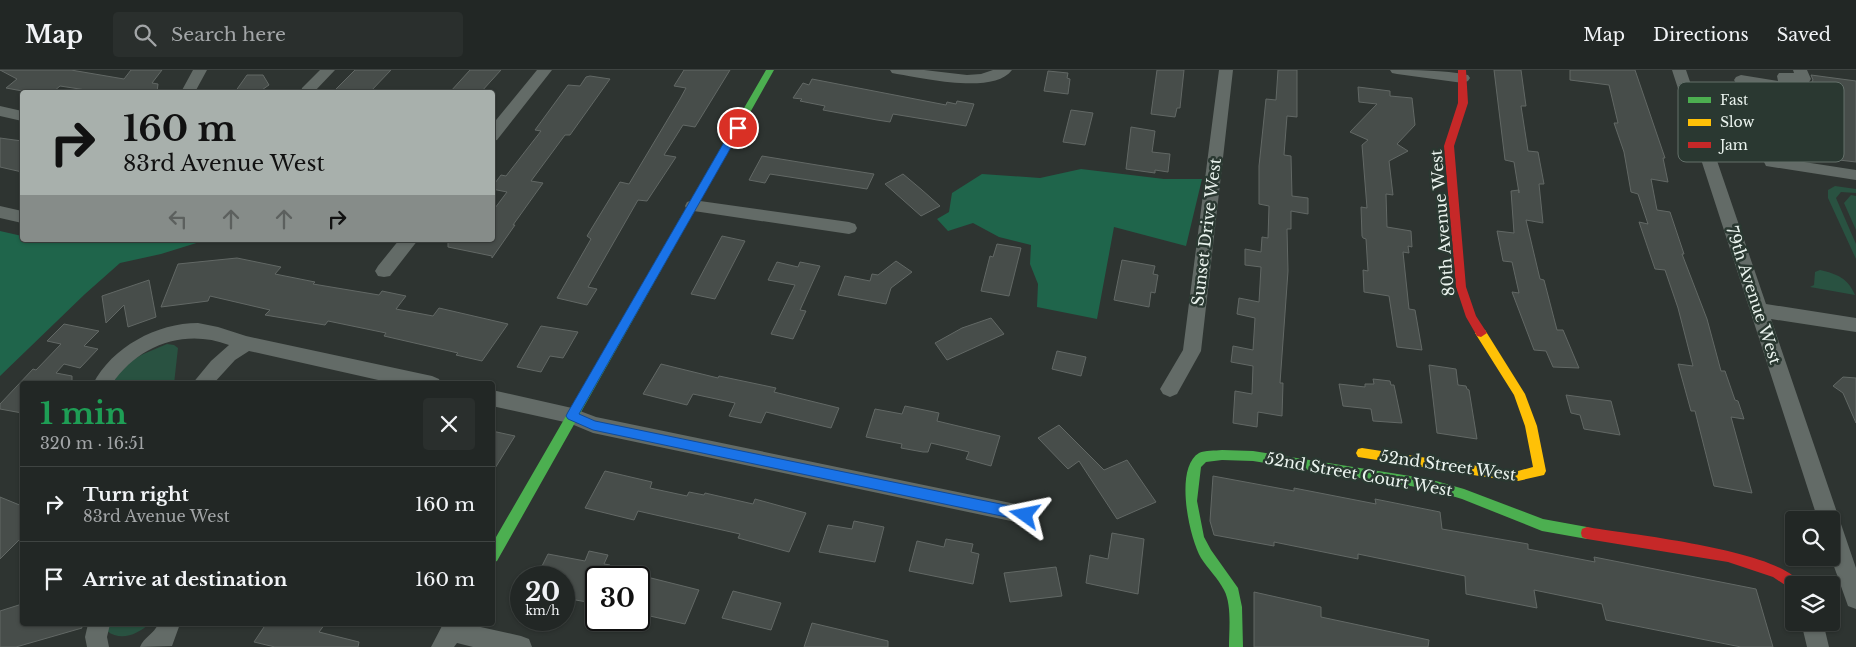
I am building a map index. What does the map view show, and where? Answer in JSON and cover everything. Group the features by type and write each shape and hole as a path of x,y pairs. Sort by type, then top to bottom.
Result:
{"street":[{"path":"189,90 200,70"},
{"path":"308,90 328,70"},
{"path":"495,132 545,70"},
{"path":"495,552 770,70"},
{"path":"897,70 966,80 989,77 1003,72"},
{"name":"Sunset Drive West","path":"1170,389 1192,351 1226,70"},
{"path":"1397,70 1463,74"},
{"name":"79th Avenue West","path":"1679,70 1683,82"},
{"path":"1786,82 1784,76 1804,79 1800,70"},
{"name":"80th Avenue West","path":"1463,74 1462,106 1449,146 1461,287 1470,317 1519,394 1526,409 1540,466 1540,471 1534,473"},
{"path":"1740,80 1754,82"},
{"path":"0,112 20,116"},
{"name":"79th Avenue West","path":"1710,162 1826,511"},
{"path":"1772,162 1856,175"},
{"path":"693,206 849,228"},
{"path":"0,212 20,217"},
{"path":"384,271 407,242"},
{"path":"1759,310 1856,325"},
{"path":"104,381 124,356 182,330 202,330 249,344 418,381"},
{"path":"204,381 228,354 249,344"},
{"path":"495,399 572,416 593,425 1025,515"},
{"name":"52nd Street West","path":"1362,453 1505,475 1518,476 1534,473"},
{"name":"52nd Street Court West","path":"1236,647 1235,607 1230,588 1206,554 1198,538 1191,501 1195,465 1203,457 1222,455 1254,456 1429,484 1464,494 1542,525 1728,556 1777,572 1785,578"},
{"path":"1840,554 1856,599"},
{"path":"98,647 96,637 99,626"},
{"path":"152,647 164,638 168,626"},
{"path":"1814,631 1818,647"},
{"path":"450,634 521,647"}],"green space":[{"path":"1081,169 1164,179 1202,179 1186,246 1114,227 1097,319 1037,307 1038,284 1030,264 1031,245 999,237 973,223 948,231 937,219 949,212 952,193 982,174 1040,178"},
{"path":"1835,186 1856,189 1856,193 1841,192 1836,198 1856,244 1856,259 1828,198 1828,190"},
{"path":"1851,195 1856,196 1856,230 1844,203"},
{"path":"0,231 20,236 20,242 200,242 161,254 120,263 0,376"},
{"path":"1820,270 1841,278 1849,284 1855,295 1810,287 1814,285 1815,272"},
{"path":"167,344 178,348 174,381 115,381 121,369 143,354"},
{"path":"106,626 146,626 135,634 124,636 118,636 107,631"}],"building":[{"path":"0,70 71,70 124,79 131,70 162,70 152,83 158,84 157,90 86,90 60,86 55,90 20,91 6,88 17,79"},
{"path":"355,70 391,70 372,90 335,90"},
{"path":"470,70 501,70 483,90 452,90"},
{"path":"684,70 730,70 695,127 683,125 664,155 676,157 647,201 638,200 588,287 597,289 587,305 557,298 591,239 587,236 620,182 629,184 680,99 686,88 674,86"},
{"path":"1157,70 1184,70 1180,108 1177,108 1175,117 1151,114"},
{"path":"1278,70 1297,70 1297,117 1287,116 1284,155 1291,156 1292,196 1308,198 1308,214 1291,211 1291,229 1287,229 1288,271 1280,383 1283,383 1282,416 1258,412 1257,427 1233,423 1235,391 1252,394 1253,366 1231,362 1233,346 1253,350 1255,318 1237,314 1239,298 1259,302 1261,267 1245,265 1245,249 1261,252 1262,237 1268,238 1269,206 1259,204 1259,166 1266,99 1276,100"},
{"path":"1494,70 1521,70 1526,106 1521,106 1528,151 1538,152 1544,184 1539,184 1543,223 1526,220 1540,279 1544,280 1557,330 1563,330 1579,368 1553,367 1546,351 1534,350 1512,292 1519,293 1512,262 1503,261 1497,231 1514,233 1511,191 1519,190 1514,162 1505,160"},
{"path":"1570,70 1635,70 1665,158 1663,158 1668,182 1651,179 1657,210 1670,212 1684,254 1682,254 1707,319 1721,371 1725,371 1735,400 1738,401 1744,419 1731,417 1752,493 1714,486 1695,411 1691,411 1678,364 1693,366 1678,308 1665,270 1655,269 1639,222 1648,224 1638,194 1631,192 1624,152 1614,123 1618,123 1609,85 1570,80"},
{"path":"1048,71 1068,73 1067,78 1070,79 1068,94 1044,91"},
{"path":"247,75 263,75 269,85 262,90 236,90"},
{"path":"1811,75 1856,81 1856,162 1844,161 1844,82 1812,82 1813,80"},
{"path":"586,77 610,79 570,135 565,135 531,181 543,183 492,258 492,256 448,247 448,242 495,242 495,208 507,192 495,190 495,183 501,175 506,176 541,131 535,130 568,85 580,86"},
{"path":"812,79 946,105 947,102 956,104 957,101 974,104 966,126 893,114 890,122 877,120 823,110 825,106 793,98 803,83 809,85"},
{"path":"1358,87 1390,91 1390,96 1412,98 1415,125 1397,144 1408,151 1389,161 1393,195 1386,194 1387,227 1411,231 1412,247 1408,246 1409,253 1403,252 1409,309 1415,310 1422,350 1397,347 1389,296 1364,292 1363,270 1368,271 1366,239 1362,236 1361,207 1367,208 1362,145 1368,140 1350,132 1377,104 1359,102"},
{"path":"1071,110 1093,113 1085,145 1063,142"},
{"path":"1131,127 1155,131 1152,152 1170,154 1168,172 1155,170 1155,173 1126,169"},
{"path":"0,138 20,141 20,172 0,167"},
{"path":"762,156 874,174 867,189 770,174 765,183 749,180"},
{"path":"903,174 940,206 921,216 885,184"},
{"path":"722,236 745,241 715,299 691,294"},
{"path":"997,244 1021,248 1009,296 981,291 990,256 993,257"},
{"path":"237,258 281,267 275,274 315,282 313,284 379,295 382,291 406,296 396,309 433,316 439,308 508,324 482,361 456,355 458,353 384,336 386,333 328,321 325,325 265,315 270,310 210,296 208,301 161,307 178,264"},
{"path":"1122,260 1155,266 1153,274 1158,275 1155,293 1151,292 1149,307 1114,300"},
{"path":"896,261 912,272 891,288 886,304 838,295 845,276 870,281 872,274 878,275"},
{"path":"777,262 798,267 800,262 820,266 800,310 806,311 793,339 771,334 795,285 768,280"},
{"path":"149,280 156,317 128,327 124,305 106,323 102,296"},
{"path":"991,318 1004,334 947,360 935,343 962,328"},
{"path":"64,324 99,331 84,346 98,349 80,368 64,364 56,373 72,376 72,381 22,381 33,369 36,370 61,344 47,341"},
{"path":"541,326 578,332 563,358 550,356 541,372 517,367"},
{"path":"1057,351 1086,357 1081,376 1052,369"},
{"path":"661,364 718,378 719,376 776,388 774,392 839,408 831,428 766,412 761,423 729,416 735,403 693,394 687,405 643,394"},
{"path":"1429,365 1456,369 1458,385 1466,386 1469,390 1477,439 1437,433"},
{"path":"1843,377 1856,378 1856,423 1843,393 1833,386"},
{"path":"1373,379 1390,381 1391,385 1394,385 1402,423 1373,421 1371,409 1343,406 1339,384 1365,387 1365,384 1374,384"},
{"path":"20,383 20,413 0,409 0,404"},
{"path":"1566,395 1611,401 1620,435 1584,429 1580,415 1571,413"},
{"path":"905,406 939,413 937,421 1000,436 991,466 966,459 969,452 931,443 928,452 923,452 901,448 902,444 866,437 875,409 902,414"},
{"path":"1059,425 1104,470 1127,460 1156,502 1117,519 1079,461 1068,469 1038,438"},
{"path":"495,432 515,436 495,468"},
{"path":"605,471 652,482 650,488 687,496 689,492 704,495 705,493 753,504 755,499 806,513 789,552 738,538 740,534 638,511 634,520 585,508"},
{"path":"1213,476 1294,491 1294,488 1376,504 1375,499 1440,512 1442,529 1528,544 1528,549 1595,562 1594,557 1756,589 1773,647 1741,647 1606,620 1602,604 1534,590 1537,608 1466,594 1465,576 1358,554 1358,559 1274,542 1274,546 1214,535 1210,521"},
{"path":"0,497 20,505 20,539 0,559"},
{"path":"854,521 884,527 875,562 819,552 828,525 852,529"},
{"path":"1112,533 1144,539 1138,594 1086,583 1090,555 1108,559"},
{"path":"946,539 973,544 971,552 979,554 973,584 909,571 917,541 944,547"},
{"path":"589,551 608,555 604,564 610,565 585,566 585,602 575,600 575,566 542,566 548,554 585,561"},
{"path":"1056,567 1062,596 1010,602 1004,573"},
{"path":"650,578 699,590 685,624 650,616"},
{"path":"733,591 781,603 771,630 722,618"},
{"path":"1254,592 1321,607 1321,617 1429,640 1428,647 1254,647"},
{"path":"20,605 20,626 82,626 82,628 16,647 0,647 0,611"},
{"path":"812,623 888,641 888,647 804,647"},
{"path":"265,626 324,626 319,632 359,642 358,647 275,647 254,642"}],"traffic: fast":[{"path":"495,552 770,70"},
{"path":"1236,647 1235,607 1231,588 1206,554 1198,538 1191,501 1195,465 1203,457 1222,455 1253,456 1429,484 1464,494 1542,525 1587,533"}],"traffic: slow":[{"path":"1362,453 1505,475 1518,476 1540,471 1531,426 1519,394 1481,333"}],"traffic: jam":[{"path":"1462,70 1463,103 1449,146 1461,287 1471,317 1481,333"},
{"path":"1587,533 1728,556 1777,572 1785,578"}],"route":[{"path":"738,128 572,416 593,425 1025,515"}]}
